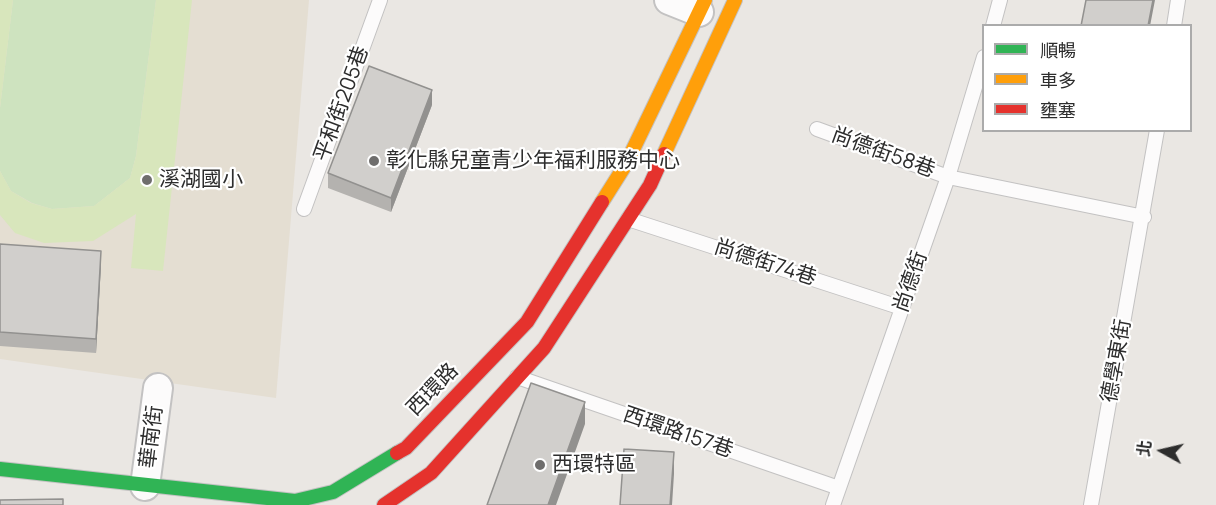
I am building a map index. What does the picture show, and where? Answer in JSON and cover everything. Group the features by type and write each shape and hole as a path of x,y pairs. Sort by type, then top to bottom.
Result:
{"main road":[{"path":"364,473 386,504 431,473 544,348 650,185 735,0"},
{"name":"西環路","path":"0,470 295,501 333,492 406,448 527,322 626,164 702,6"},
{"path":"333,492 347,505"}],"street":[{"path":"669,0 702,6"},
{"name":"華南街","path":"146,486 158,388"}],"lane":[{"name":"平和街205巷","path":"304,209 380,0"},
{"path":"994,24 1000,0"},
{"path":"1174,24 1178,0"},
{"name":"尚德街","path":"833,505 948,177 982,64"},
{"name":"尚德街58巷","path":"817,129 948,177 1144,218"},
{"name":"德學東街","path":"1091,505 1144,218 1157,132"},
{"name":"尚德街74巷","path":"628,219 902,308"},
{"name":"西環路157巷","path":"518,378 839,488"}],"shaded area":[{"name":"溪湖國小","path":"0,0 309,0 276,398 0,359"}],"green space":[{"path":"0,0 13,0 0,108"},
{"path":"13,0 156,0 136,156 130,178 94,206 52,209 32,203 11,191 0,171 0,108"},
{"path":"156,0 192,0 163,271 131,268 136,214 93,241 44,243 15,233 0,215 0,171 11,191 31,203 52,209 94,206 130,178 136,156"}],"building":[{"path":"1086,0 1153,0 1148,24 1081,24"},
{"name":"彰化縣兒童青少年福利服務中心","path":"369,66 432,90 391,198 328,173"},
{"path":"0,244 101,251 96,339 0,332"},
{"name":"西環特區","path":"531,383 585,402 548,505 487,505"},
{"path":"624,449 674,452 670,505 620,505"},
{"path":"63,499 63,505 0,505 0,500"}],"traffic: fast":[{"path":"0,469 295,501 333,492 397,453"}],"traffic: slow":[{"path":"602,202 626,164 705,0"},
{"path":"664,154 735,0"}],"traffic: jam":[{"path":"384,505 431,473 544,348 650,185 664,154"},
{"path":"397,453 406,448 527,322 602,202"}],"place":[{"name":"彰化縣兒童青少年福利服務中心","path":"374,161"},
{"name":"溪湖國小","path":"147,180"},
{"name":"西環特區","path":"540,465"}]}
